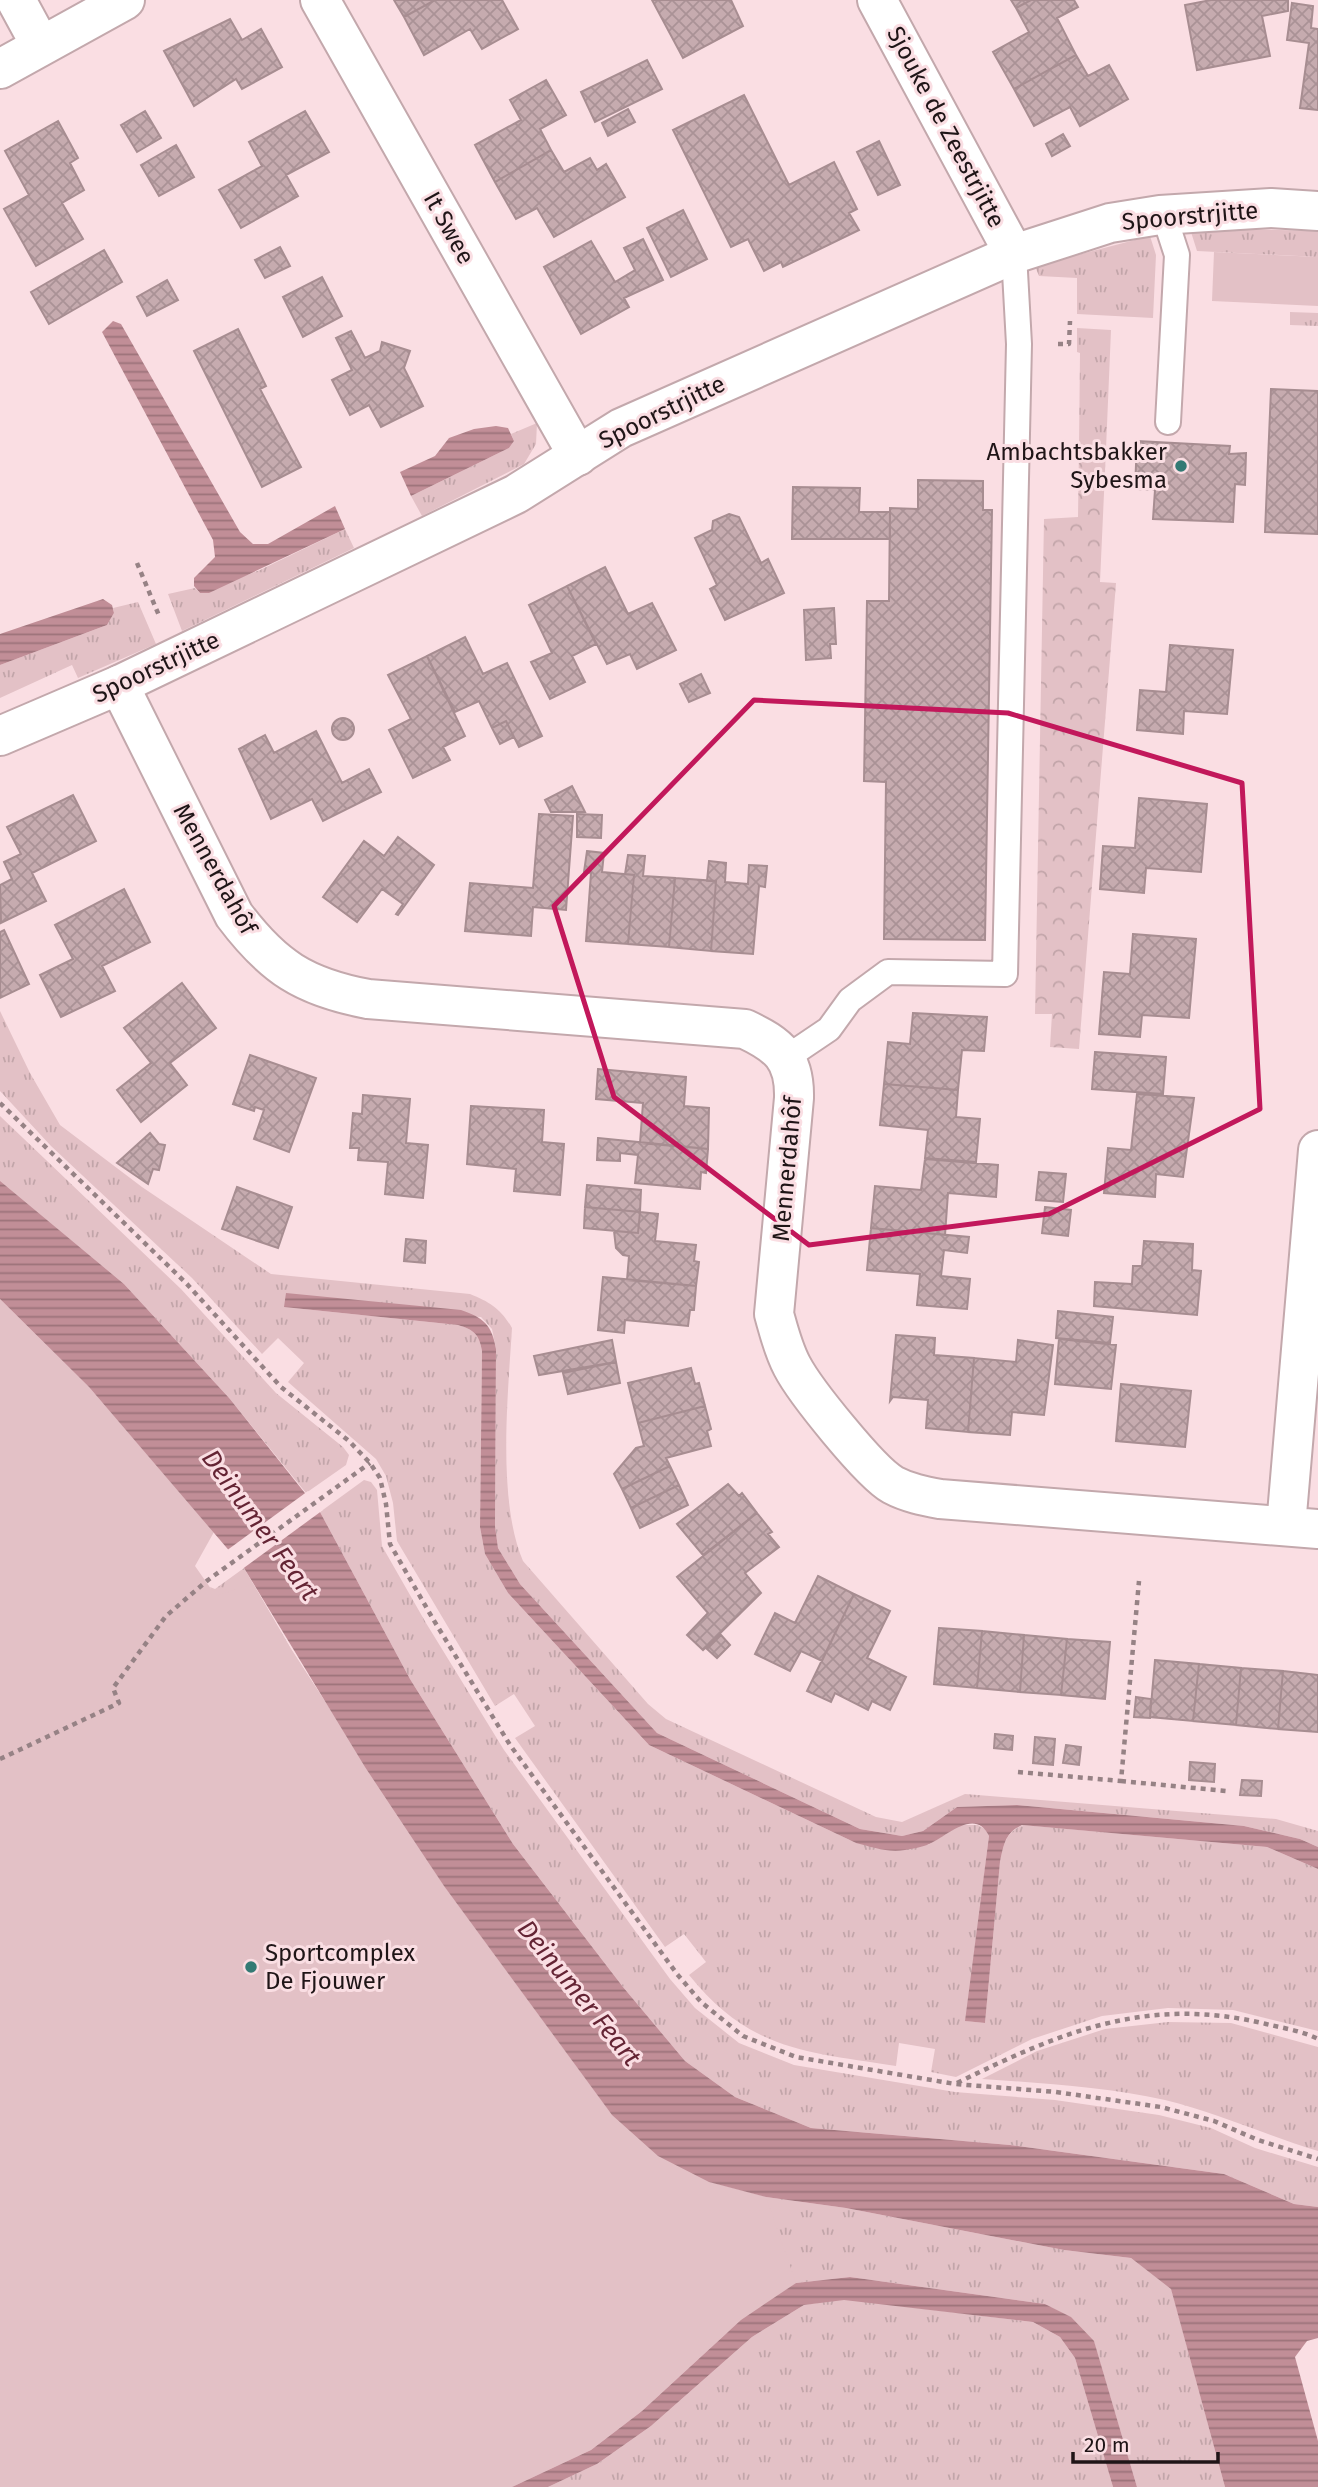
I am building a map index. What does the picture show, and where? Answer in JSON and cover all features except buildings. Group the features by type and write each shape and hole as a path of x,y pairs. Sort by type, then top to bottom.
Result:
{"street":[{"path":"16,0 41,46"},
{"path":"0,69 125,0"},
{"name":"It Swee","path":"320,0 578,456"},
{"name":"Sjouke de Zeestrjitte","path":"877,0 1014,254"},
{"name":"Spoorstrjitte","path":"0,736 120,685 516,494 621,428 1014,254 1110,223 1164,215 1271,208 1318,211"},
{"name":"Mennerdahôf","path":"120,685 234,915 254,941 302,980 330,992 368,999 745,1029 769,1041 786,1058 794,1076 794,1098 774,1314 792,1366 874,1468 891,1484 911,1493 940,1499 1302,1528"},
{"path":"1302,1528 1318,1150"}],"lane":[{"path":"1164,215 1177,255 1168,422"},
{"path":"786,1058 829,1029 850,1000 888,972 1005,974 1019,344 1014,254"}],"path":[{"path":"137,563 177,657"},
{"path":"0,1103 186,1283 281,1387 349,1441 370,1463 380,1478 390,1544 510,1745 615,1893 701,2002 743,2036 796,2057 956,2084 1056,2092 1161,2107 1214,2121 1258,2140 1318,2159"},
{"path":"0,1759 119,1703 113,1688 166,1616 208,1580 370,1463"},
{"path":"1121,1781 1139,1581"},
{"path":"1018,1772 1226,1790"},
{"path":"956,2084 1035,2045 1103,2022 1168,2015 1233,2016 1318,2039"}],"highlighted area":[{"path":"754,700 1008,713 1242,783 1260,1109 1049,1214 809,1245 614,1097 554,906"}],"green space":[{"path":"1240,229 1318,231 1318,257 1197,251 1191,232"},
{"path":"1150,236 1156,255 1153,318 1077,314 1077,278 1039,276 1035,266"},
{"path":"1214,252 1318,257 1318,306 1212,301"},
{"path":"1290,312 1318,313 1318,326 1290,325"},
{"path":"1077,328 1111,330 1106,449 1079,447 1080,353 1077,352"},
{"path":"537,423 536,444 524,464 422,516 411,496 509,448 514,441 511,434"},
{"path":"1079,447 1106,449 1100,582 1116,583 1079,1049 1050,1047 1052,1014 1035,1014 1044,519 1078,517"},
{"path":"345,529 354,548 182,631 168,594 195,588 200,593 260,570"},
{"path":"138,602 156,644 78,678 72,665 0,698 0,665 107,625 114,613 113,608"},
{"path":"0,1011 30,1073 60,1125 142,1187 271,1274 470,1294 499,1311 512,1328 507,1478 515,1536 523,1561 648,1704 666,1719 876,1817 902,1822 965,1794 1276,1819 1318,1831 1318,1847 1300,1839 1244,1826 1017,1805 957,1807 923,1831 902,1836 860,1829 657,1733 520,1584 498,1548 495,1526 496,1349 492,1329 481,1317 284,1307 458,1325 475,1334 482,1351 480,1527 485,1554 508,1593 649,1745 856,1843 928,1845 960,1825 978,1825 985,1829 989,1836 966,2021 985,2023 1000,1862 1009,1835 1023,1825 1267,1847 1318,1869 1318,2031 1233,2010 1168,2008 1102,2016 1032,2039 956,2077 931,2072 935,2049 899,2043 896,2066 835,2057 782,2044 758,2034 735,2019 712,2000 689,1975 706,1962 684,1934 665,1947 515,1738 535,1726 514,1694 495,1706 397,1541 393,1503 386,1476 376,1459 288,1382 304,1363 278,1338 262,1354 192,1278 51,1146 0,1091"},
{"path":"0,1116 181,1289 276,1393 343,1447 349,1455 346,1465 306,1493 230,1399 124,1284 0,1182"},
{"name":"Sportcomplex De Fjouwer","path":"0,1299 89,1387 214,1532 195,1566 216,1596 253,1584 291,1649 444,1886 612,2115 709,2182 766,2197 796,2283 741,2320 642,2411 591,2450 512,2487 0,2487"},
{"path":"364,1480 371,1482 377,1490 382,1546 504,1750 670,1979 695,2008 739,2043 794,2065 955,2092 1055,2100 1159,2115 1211,2128 1255,2148 1318,2167 1318,2207 1294,2204 1224,2174 1010,2145 811,2128 735,2097 685,2061 623,1987 513,1844 410,1679 320,1512"},
{"path":"244,1568 291,1649 444,1886 612,2115 658,2156 710,2182 766,2197 846,2208 1064,2250 1131,2258 1171,2288 1225,2487 1137,2487 1094,2342 1070,2317 1045,2304 850,2277 796,2283 512,2487 210,1587 215,1589"},
{"path":"1168,2022 1231,2023 1318,2047 1318,2151 1165,2100 1097,2089 982,2079 1037,2051 1105,2029"},
{"path":"844,2299 1033,2322 1060,2337 1075,2358 1113,2487 548,2487 597,2464 651,2426 752,2337 804,2305"}],"water":[{"path":"113,321 121,324 240,532 253,544 268,544 335,506 345,529 209,593 200,593 194,586 194,578 215,557 213,540 102,332"},
{"path":"496,426 508,428 514,441 509,448 411,496 400,472 435,456 449,438 474,429"},
{"path":"103,599 112,605 114,613 107,625 0,665 0,634"},
{"name":"Deinumer Feart","path":"0,1181 124,1284 230,1399 320,1512 410,1679 513,1844 623,1987 685,2061 735,2097 811,2128 1010,2145 1224,2174 1294,2204 1318,2207 1318,2338 1307,2341 1295,2357 1318,2441 1318,2487 1225,2487 1171,2289 1131,2258 1064,2250 846,2208 766,2197 709,2182 658,2156 612,2115 444,1886 365,1767 244,1568 89,1387 0,1299"},
{"path":"286,1293 461,1310 486,1324 496,1349 495,1526 498,1548 520,1584 657,1733 860,1829 902,1836 923,1831 957,1807 1017,1805 1244,1826 1300,1839 1318,1847 1318,1869 1267,1847 1022,1825 1009,1835 1000,1862 985,2023 965,2021 989,1836 983,1827 968,1824 927,1845 911,1849 892,1851 874,1848 856,1843 649,1745 508,1593 485,1554 480,1527 482,1351 475,1334 458,1325 284,1307"},
{"path":"850,2277 1045,2304 1071,2317 1094,2341 1137,2487 1113,2487 1075,2358 1060,2337 1033,2322 844,2300 804,2305 752,2337 651,2426 597,2464 548,2487 512,2487 591,2450 642,2411 741,2320 796,2283"}],"pier":[{"path":"308,1491 323,1510 241,1570 226,1551"}],"place":[{"name":"Ambachtsbakker Sybesma","path":"1181,466"},
{"name":"Sportcomplex De Fjouwer","path":"251,1967"}]}
